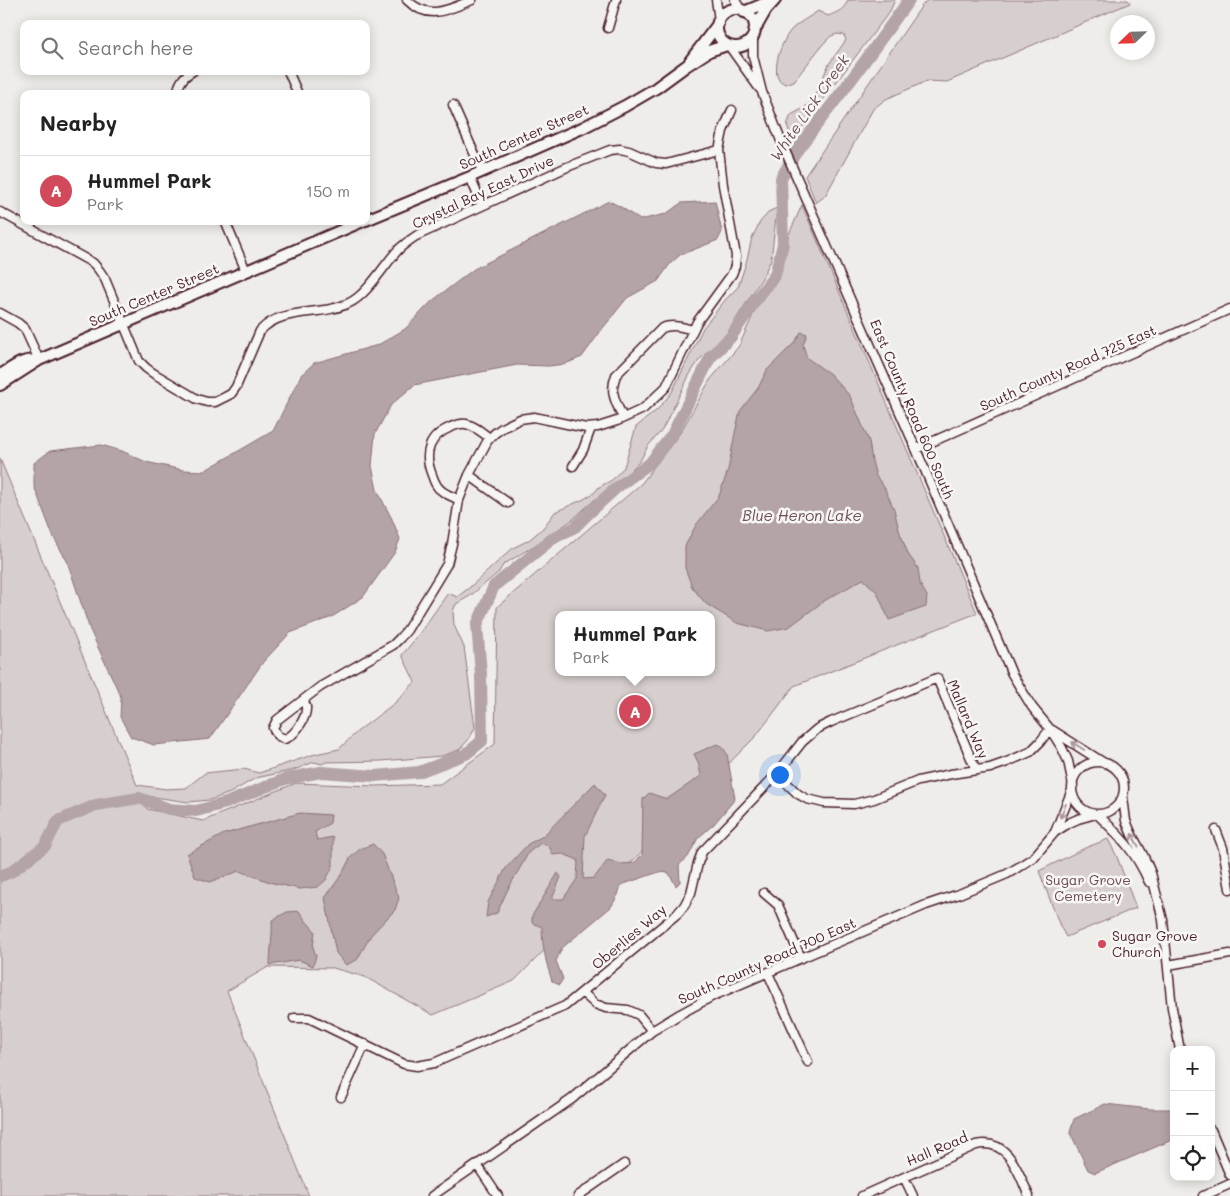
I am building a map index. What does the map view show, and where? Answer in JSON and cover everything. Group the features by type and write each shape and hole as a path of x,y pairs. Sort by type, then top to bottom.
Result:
{"main road":[{"path":"774,0 763,15 754,34 744,45 737,47 722,41 717,30 718,22 728,11 743,11 774,0"},
{"path":"743,11 752,20 754,34"},
{"name":"South Center Street","path":"686,66 718,22"},
{"name":"South Center Street","path":"370,218 470,177 582,128 626,106 710,52 728,45"},
{"name":"South Center Street","path":"0,385 39,360 352,225"},
{"name":"South Center Street","path":"0,375 12,366 25,361 39,360"}],"street":[{"path":"407,0 415,7 424,11 436,12 447,11 472,0"},
{"path":"608,28 616,0"},
{"path":"716,0 718,22"},
{"path":"735,0 743,11"},
{"name":"East County Road 600 South","path":"754,34 753,56 762,92 784,146 1012,674 1032,707 1050,729 1066,755 1073,787"},
{"name":"East County Road 600 South","path":"728,45 762,92"},
{"path":"178,90 181,81 186,75"},
{"path":"290,75 296,90"},
{"path":"454,105 482,171"},
{"path":"303,700 306,707 305,714 295,732 290,738 284,739 277,735 274,728 277,720 303,700 320,687 393,645 407,630 447,564 460,500 469,475 490,438 495,433 520,419 534,417 586,428 598,427 624,418 643,408 666,387 697,322 732,274 735,266 736,256 723,185 719,150 723,131 732,110"},
{"name":"Crystal Bay East Drive","path":"123,324 139,361 146,368 197,399 215,402 231,394 236,387 260,331 265,325 272,320 282,317 339,307 352,302 358,298 398,250 412,239 482,205 610,150 620,149 629,151 656,164 666,164 719,150"},
{"path":"470,177 482,205"},
{"path":"0,212 20,223"},
{"path":"23,225 93,264 100,270 123,324"},
{"path":"227,225 246,271"},
{"name":"South County Road 725 East","path":"916,449 1230,309"},
{"path":"0,313 25,329 39,360"},
{"path":"624,418 613,395 612,389 616,375 662,328 670,326 693,330"},
{"path":"460,500 445,494 436,485 429,468 427,455 432,442 437,435 458,424 473,426 490,438"},
{"path":"573,466 583,450 591,428"},
{"path":"469,475 508,503"},
{"name":"Mallard Way","path":"936,678 976,770"},
{"name":"Oberlies Way","path":"294,1018 309,1018 404,1064 417,1066 434,1063 565,1006 677,914 691,893 702,852 777,774 802,742 831,722 936,678"},
{"path":"777,774 798,794 807,799 833,804 854,804 874,799 918,781 990,768 1030,752 1050,729"},
{"name":"East County Road 600 South","path":"1050,729 1104,763"},
{"path":"1123,797 1114,809 1106,813 1087,812 1079,806 1074,798 1073,787 1075,777 1083,767 1096,762 1108,764 1122,778 1126,821 1151,873 1162,920 1174,1025 1179,1046"},
{"name":"South County Road 700 East","path":"1055,832 1073,787"},
{"path":"1097,814 1130,848 1158,902"},
{"name":"South County Road 700 East","path":"432,1196 572,1099 652,1031 698,1004 926,905 959,894 1007,874 1034,857 1055,832 1078,819 1097,814"},
{"path":"1216,830 1229,873 1230,889"},
{"path":"764,893 778,905 801,958"},
{"path":"1168,965 1230,954"},
{"path":"768,973 808,1062"},
{"path":"582,992 595,1004 606,1008 628,1010 639,1015 652,1031"},
{"path":"341,1098 365,1044"},
{"path":"1214,1136 1230,1174"},
{"name":"Hall Road","path":"862,1196 976,1145 987,1144 1004,1151 1014,1164 1029,1196"},
{"path":"578,1196 624,1164"},
{"path":"477,1165 498,1196"},
{"path":"904,1177 913,1196"},
{"path":"1204,1196 1230,1184"}],"green space":[{"path":"848,0 895,0 890,11 801,129 793,143 787,125 791,115 804,108 813,99 829,64 846,40 844,35 831,36 794,81 786,84 780,81 777,75 776,67 780,49 788,34 798,24 818,11 828,16 835,13 843,8"},
{"path":"928,0 1128,0 1130,3 947,82 927,81 886,99 873,109 825,196 816,203 805,176 923,4"},
{"path":"802,205 977,613 794,686 756,736 514,981 433,1015 365,977 333,968 268,967 227,991 309,1196 0,1196 0,459 137,785 166,789 186,788 205,773 244,769 259,773 315,754 339,749 358,731 396,702 415,682 402,655 448,593 457,597 513,548 529,540 543,528 555,512 594,493 599,487 612,480 624,467 636,427 658,409 672,392 703,328 738,287 752,238 760,222 770,211 777,208 771,260 761,280 727,333 700,359 690,374 662,430 648,446 640,461 622,479 572,520 503,565 499,572 470,596 456,604 453,611 454,625 464,647 475,728 469,739 459,750 442,756 381,761 326,762 322,764 314,762 294,770 256,778 230,793 210,800 188,802 141,795 147,809 203,821 296,783 374,786 440,784 495,744 497,607 641,484 680,433 710,380 739,346"},
{"name":"Sugar Grove Cemetery","path":"1108,839 1117,857 1136,908 1066,937 1039,871 1085,848"}],"water":[{"path":"609,201 640,220 666,214 681,203 715,201 722,232 718,240 680,255 670,264 658,281 627,298 582,357 565,364 549,366 517,365 414,385 391,405 375,434 372,466 377,490 400,539 395,552 363,597 332,617 290,633 263,662 210,739 154,745 131,737 120,717 121,697 90,630 67,561 53,536 34,486 34,463 50,451 101,445 122,451 146,462 183,470 204,471 273,431 301,375 314,363 378,345 405,329 432,301 474,269"},
{"name":"Blue Heron Lake","path":"801,332 807,334 803,345 807,358 830,374 850,396 869,441 876,476 884,487 894,509 908,554 918,568 920,584 927,596 926,607 889,620 877,592 863,579 824,601 789,627 768,631 737,623 706,604 692,587 685,568 685,546 696,525 719,496 728,470 740,411 758,388 767,370 795,342"},
{"path":"717,744 722,746 727,754 735,799 714,824 698,838 688,857 679,865 680,882 676,886 669,873 659,872 621,885 611,907 562,948 556,961 563,979 559,985 552,981 545,954 542,927 532,923 532,916 558,873 561,877 552,899 563,899 577,879 578,860 563,854 553,855 549,846 541,843 529,852 497,913 486,917 488,902 506,868 528,844 543,836 595,783 605,795 585,836 583,879 594,878 608,860 621,864 634,863 642,855 643,799 649,793 667,799 701,776 694,754"},
{"path":"300,813 331,815 330,823 315,832 317,840 333,837 333,866 326,880 318,887 300,889 273,883 239,871 210,882 195,877 187,854 224,834"},
{"path":"373,844 382,854 399,898 395,910 371,935 357,960 346,965 336,953 325,898 342,874 350,858 360,849"},
{"path":"299,911 315,931 313,947 316,956 313,966 299,960 270,965 272,920 287,912"},
{"path":"1105,1104 1150,1109 1170,1109 1170,1141 1095,1173 1088,1170 1070,1132 1074,1119"}],"waterway":[{"name":"White Lick Creek","path":"0,876 11,872 45,846 58,821 96,805 139,798 169,809 196,811 226,803 285,779 321,772 375,776 419,772 466,754 482,741 481,674 477,625 494,586 552,539 575,527 616,488 650,463 672,435 710,358 731,337 775,275 783,244 781,178 798,149 909,0"}],"place":[{"name":"Hummel Park","path":"635,711"},
{"name":"Sugar Grove Church","path":"1102,944"}]}
